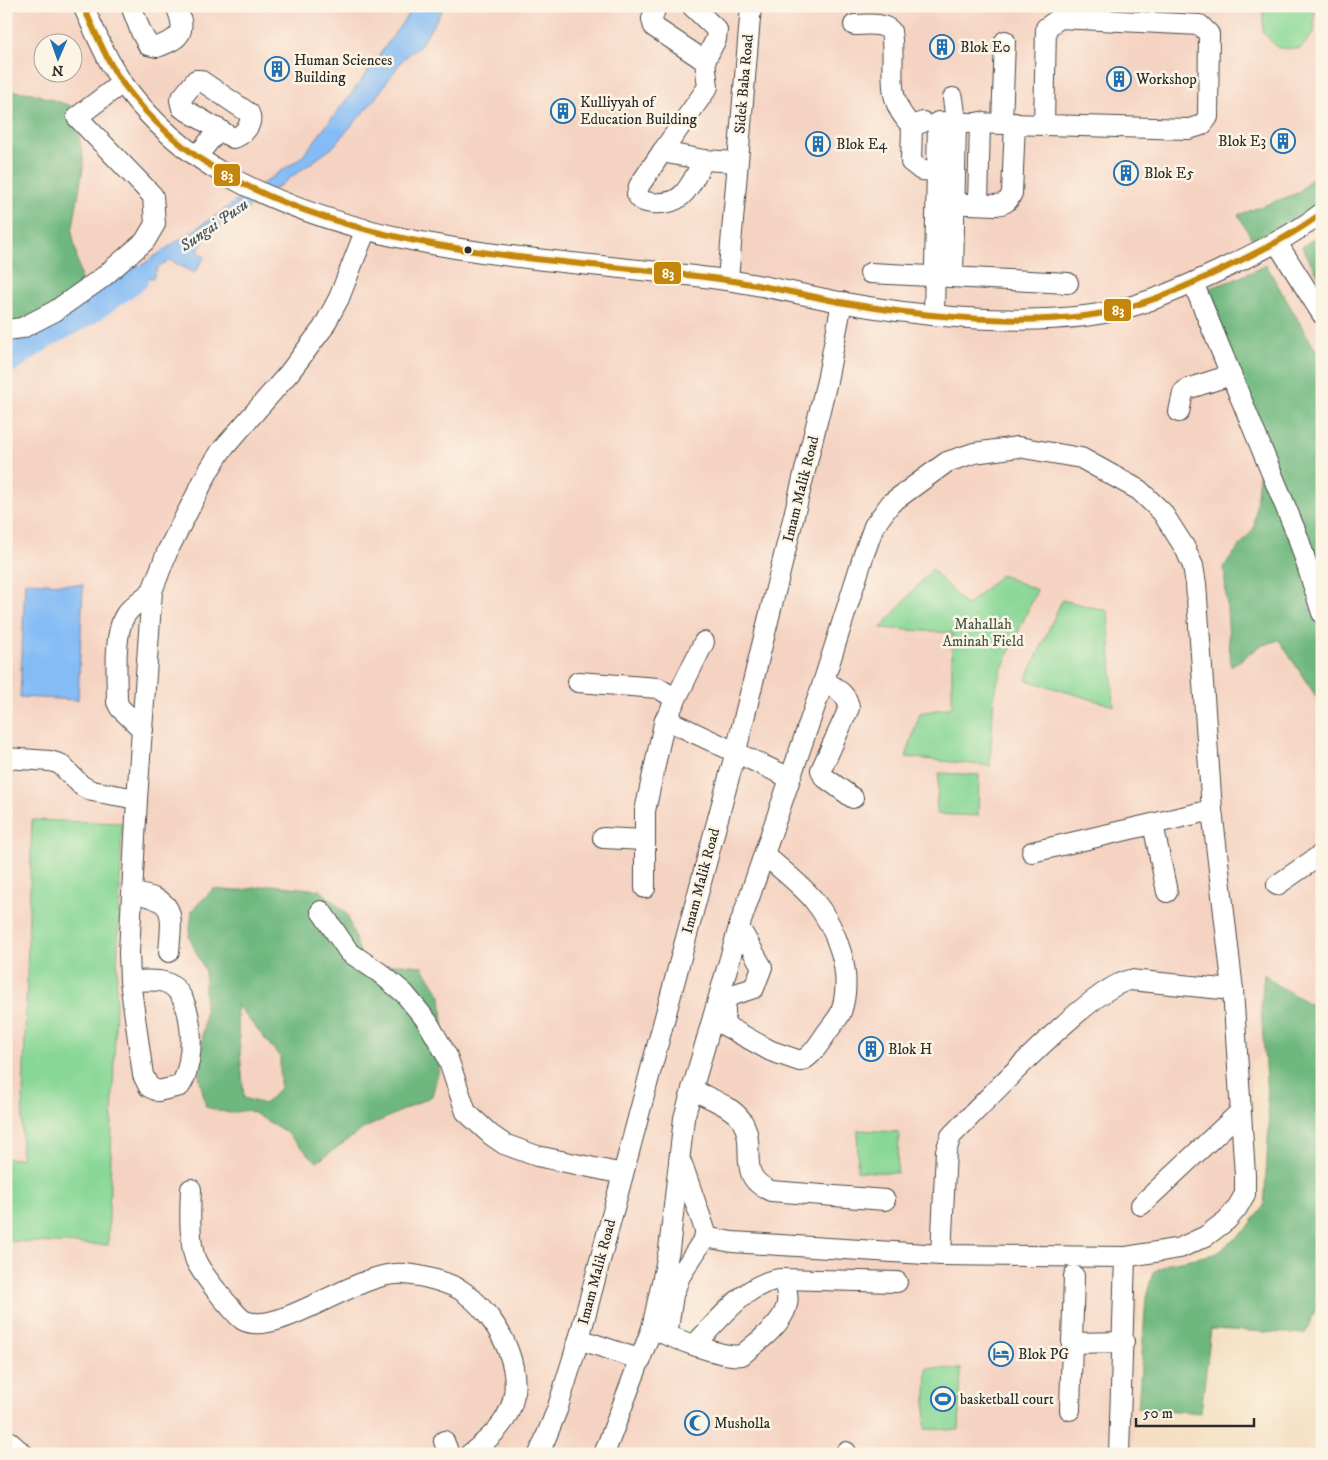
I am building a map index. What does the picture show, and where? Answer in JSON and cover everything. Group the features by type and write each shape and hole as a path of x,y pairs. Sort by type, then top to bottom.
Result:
{"street":[{"path":"83,6 122,83 157,124 197,156 224,174 270,197 324,217 419,242 467,250 728,280 842,302 934,314 1036,320 1089,315 1144,304 1194,284 1277,243 1322,213"},
{"path":"131,6 148,45 157,48 178,38 182,30 181,18 176,6"},
{"path":"656,6 652,19 654,27 705,61 708,87 639,186 637,194 639,199 646,203 666,204 676,202 682,196 704,160"},
{"name":"Sidek Baba Road","path":"692,6 712,23 717,30 716,40 705,61"},
{"name":"Sidek Baba Road","path":"728,280 751,6"},
{"path":"912,126 920,121 1189,129 1202,126 1208,117 1209,34 1200,25 1060,12 1046,28 1044,124"},
{"path":"854,25 887,26 891,31 895,104 902,116 912,126 911,162 921,170 937,171"},
{"path":"945,203 1004,204 1009,200 1012,193 1005,42"},
{"path":"6,330 22,328 55,311 102,278 144,241 155,224 153,196 77,116 122,83"},
{"path":"945,203 937,171 953,98"},
{"path":"934,314 944,276 947,122"},
{"path":"978,204 980,122"},
{"path":"197,156 219,129"},
{"path":"662,152 704,160 737,162"},
{"path":"130,981 165,982 181,994 188,1012 191,1058 187,1077 180,1086 158,1091 149,1087 143,1075 130,981 129,952 137,799 152,591 168,550 209,470 221,451 289,373 323,328 339,298 366,229"},
{"path":"1277,243 1322,314"},
{"path":"870,273 1068,282"},
{"path":"1194,284 1298,537 1322,613"},
{"name":"Imam Malik Road","path":"539,1454 557,1410 579,1339 736,751 827,381 842,302"},
{"path":"1179,412 1183,393 1187,389 1231,375"},
{"path":"705,1237 732,1242 941,1255 1125,1257 1180,1248 1206,1236 1227,1220 1237,1208 1245,1194 1246,1175 1240,1112 1233,990 1212,810 1196,584 1193,566 1162,512 1139,490 1081,458 1018,447 974,453 947,462 891,503 874,526 824,680 739,927 721,1023"},
{"path":"143,730 120,708 117,702 118,639 120,623 127,613 152,591"},
{"path":"645,888 645,811 665,719 704,642"},
{"path":"824,680 843,694 857,712 821,770 824,777 854,798"},
{"path":"578,682 658,688 676,699"},
{"path":"665,719 790,778"},
{"path":"6,758 50,761 60,764 82,786 92,791 137,799"},
{"path":"1032,852 1212,810"},
{"path":"1153,824 1168,892"},
{"path":"603,838 645,840"},
{"path":"721,1023 770,1051 800,1061 805,1060 817,1046 841,1013 846,978 838,944 829,922 811,897 764,854"},
{"path":"1277,885 1322,854"},
{"path":"133,893 152,896 163,901 170,912 169,952"},
{"path":"321,910 349,952 380,972 404,993 427,1022 447,1056 466,1112 491,1135 504,1144 537,1156 623,1174"},
{"path":"660,1332 679,1153 692,1089 721,1023 729,996 754,988 762,967 739,927"},
{"path":"941,1255 946,1151 951,1136 1082,1009 1120,981 1130,980 1233,990"},
{"path":"692,1089 740,1119 748,1132 749,1166 752,1176 761,1186 771,1191 885,1200"},
{"path":"1141,1205 1240,1112"},
{"path":"604,1454 641,1360 660,1332 680,1276 705,1237 705,1230 679,1153"},
{"path":"191,1189 190,1217 196,1260 216,1291 243,1320 259,1324 278,1320 362,1282 402,1273 430,1279 464,1291 486,1311 514,1366 514,1387 505,1420 488,1439 470,1454"},
{"path":"1118,1454 1124,1342 1125,1257"},
{"path":"1070,1410 1074,1276"},
{"path":"660,1332 722,1354 742,1355 782,1320 787,1308 788,1296 781,1279"},
{"path":"695,1344 749,1292 767,1280 897,1282"},
{"path":"579,1339 641,1360"},
{"path":"1072,1343 1124,1342"},
{"path":"6,1439 23,1454"}],"shaded area":[{"path":"6,6 1322,6 1322,1045 1278,1039 1251,1065 1254,1186 1237,1226 1210,1245 1139,1277 1133,1454 6,1454"}],"green space":[{"path":"1269,6 1309,6 1315,12 1314,33 1300,49 1278,48 1263,33 1263,11"},
{"path":"6,90 32,93 74,107 84,163 72,232 80,273 81,303 6,325"},
{"path":"1322,167 1322,213 1261,254 1238,215 1298,193"},
{"path":"1322,232 1322,282 1302,247"},
{"path":"1266,265 1322,361 1322,709 1321,704 1279,640 1260,646 1231,667 1224,566 1254,528 1260,464 1200,291 1234,280"},
{"name":"Mahallah Aminah Field","path":"932,569 966,606 1001,575 1037,590 1002,668 994,693 990,766 906,757 920,713 952,707 952,633 881,628"},
{"path":"1062,600 1108,611 1114,706 1026,680"},
{"path":"939,773 979,775 978,816 936,814"},
{"path":"32,820 122,823 108,1245 6,1241 6,1158 21,1159"},
{"path":"272,885 320,890 347,914 365,968 400,964 422,966 441,996 445,1047 432,1096 363,1129 317,1162 283,1130 248,1110 229,1113 206,1107 199,1075 205,1010 205,971 189,937 192,910 213,889 236,891","holes":["236,1004 280,1057 280,1088 264,1104 244,1098"]},
{"path":"1264,974 1277,985 1322,1011 1322,1294 1305,1334 1211,1329 1201,1413 1138,1408 1146,1298 1153,1272 1170,1263 1215,1254 1245,1231 1264,1206 1269,1125 1261,1007"},
{"path":"858,1130 899,1132 897,1173 857,1171"},
{"name":"basketball court","path":"927,1368 961,1369 959,1430 925,1429"}],"water":[{"path":"414,6 445,6 419,47 403,59 374,100 332,148 206,238 198,251 205,257 194,273 170,260 158,267 153,278 138,276 107,303 96,296 302,157 361,81"},
{"path":"25,582 83,585 78,700 20,697"}],"waterway":[{"name":"Sungai Pusu","path":"6,360 45,334 89,310 134,278"}],"transit line":[{"name":"83","path":"83,6 102,47 124,85 170,135 197,157 226,175 284,203 345,224 407,239 470,250 726,280 869,307 930,315 962,318 1056,319 1121,309 1171,292 1260,251 1298,230 1322,213"}],"place":[{"name":"Blok E0","path":"942,47"},
{"name":"Human Sciences Building","path":"277,69"},
{"name":"Workshop","path":"1119,79"},
{"name":"Kulliyyah of Education Building","path":"563,111"},
{"name":"Blok E3","path":"1283,141"},
{"name":"Blok E4","path":"818,144"},
{"name":"Blok E5","path":"1126,173"},
{"name":"Blok H","path":"871,1049"},
{"name":"Blok PG","path":"1001,1354"},
{"name":"basketball court","path":"943,1399"},
{"name":"Musholla","path":"697,1423"}]}
